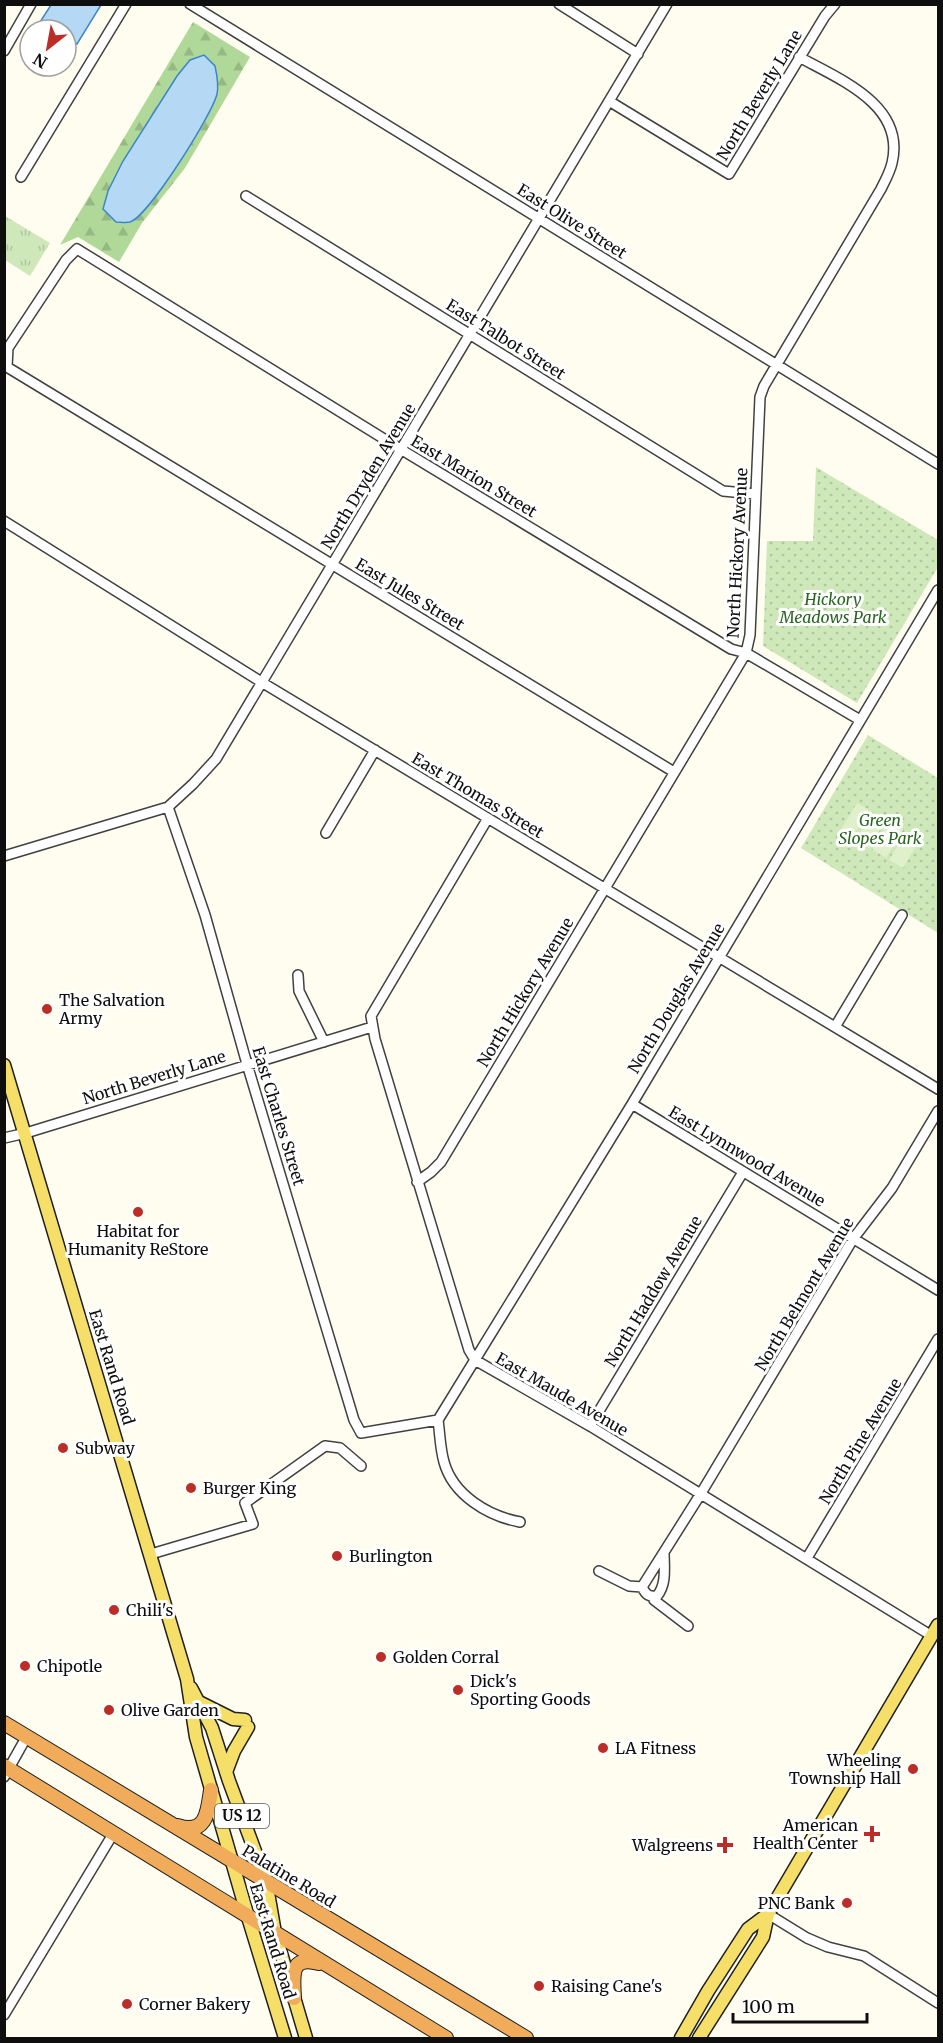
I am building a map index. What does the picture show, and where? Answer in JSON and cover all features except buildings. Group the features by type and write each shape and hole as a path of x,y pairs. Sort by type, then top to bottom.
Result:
{"highway":[{"name":"Palatine Road","path":"4,1723 526,2038"},
{"path":"6,1770 446,2038"},
{"path":"170,1823 195,1828 204,1821 208,1813 212,1790"},
{"path":"294,1998 293,1974 297,1965 309,1960 327,1965"}],"main road":[{"name":"East Rand Road","path":"4,1065 151,1554 187,1679 196,1737 285,2038"},
{"path":"699,2038 763,1937 768,1914 935,1631"},
{"name":"East Rand Road","path":"187,1679 212,1728 266,1881 275,1933 306,2038"},
{"path":"198,1701 233,1719 247,1723 226,1772"},
{"path":"681,2038 748,1929 768,1914"}],"street":[{"path":"4,51 31,4"},
{"path":"21,177 126,4"},
{"name":"East Olive Street","path":"190,4 939,464"},
{"path":"559,4 638,54"},
{"name":"North Dryden Avenue","path":"4,856 168,807 194,784 216,759 667,4"},
{"name":"North Beverly Lane","path":"609,102 729,174 799,57 835,4"},
{"name":"North Hickory Avenue","path":"417,1182 431,1173 441,1162 746,653 750,635 760,397 777,364 881,189 892,164 894,153 893,137 882,112 872,100 799,57"},
{"name":"East Talbot Street","path":"246,196 723,491 755,494"},
{"name":"East Jules Street","path":"77,249 66,260 8,348 7,367 674,772"},
{"name":"East Marion Street","path":"77,249 402,450 731,649 746,653 861,720"},
{"name":"East Thomas Street","path":"4,521 263,683 939,1089"},
{"name":"North Douglas Avenue","path":"438,1420 632,1104 939,590"},
{"path":"326,833 375,750"},
{"name":"East Charles Street","path":"168,807 205,915 247,1064 354,1420 361,1433 438,1420"},
{"path":"372,1027 371,1016 488,818"},
{"path":"835,1027 902,915"},
{"path":"298,975 299,991 324,1042"},
{"name":"North Beverly Lane","path":"4,1138 372,1027"},
{"name":"East Maude Avenue","path":"372,1027 417,1182 469,1350 475,1360 590,1426 700,1495 935,1631"},
{"name":"East Lynnwood Avenue","path":"632,1104 939,1290"},
{"name":"North Belmont Avenue","path":"642,1587 700,1495 853,1239 892,1188 939,1111"},
{"name":"North Haddow Avenue","path":"590,1426 742,1172"},
{"name":"North Pine Avenue","path":"807,1558 939,1339"},
{"path":"438,1420 444,1462 451,1480 463,1494 481,1507 497,1516 520,1522"},
{"path":"151,1554 254,1524 245,1503 325,1446 340,1448 361,1466"},
{"path":"654,1597 661,1591 664,1580 664,1552"},
{"path":"599,1571 629,1586 642,1587 646,1594 654,1597 654,1600 670,1614 688,1626"},
{"path":"6,1770 27,1736"},
{"path":"4,2015 113,1834"},
{"path":"768,1914 822,1944 864,1956 939,2002"}],"green space":[{"path":"193,22 250,57 185,168 142,223 119,262 78,237 60,245"},
{"path":"5,216 50,243 30,276 5,260"},
{"name":"Hickory Meadows Park","path":"816,467 938,540 938,567 857,703 763,646 767,541 813,541"},
{"name":"Green Slopes Park","path":"868,735 938,778 938,933 801,848"},
{"path":"857,803 869,810 852,838 840,831"},
{"path":"873,812 886,820 869,848 856,840"},
{"path":"889,821 903,830 886,858 872,849"},
{"path":"906,832 919,841 903,868 889,860"}],"water":[{"path":"51,4 101,5 78,42 78,18 43,18"},
{"path":"204,55 215,66 217,76 218,87 213,105 178,164 150,203 139,216 130,222 116,222 103,209 108,191 123,161 177,76 190,60"}],"place":[{"name":"The Salvation Army","path":"47,1009"},
{"name":"Habitat for Humanity ReStore","path":"138,1212"},
{"name":"Subway","path":"63,1448"},
{"name":"Burger King","path":"191,1488"},
{"name":"Burlington","path":"337,1556"},
{"name":"Chili's","path":"114,1610"},
{"name":"Golden Corral","path":"381,1657"},
{"name":"Chipotle","path":"25,1666"},
{"name":"Dick's Sporting Goods","path":"458,1690"},
{"name":"Olive Garden","path":"109,1710"},
{"name":"LA Fitness","path":"603,1748"},
{"name":"Wheeling Township Hall","path":"913,1769"},
{"name":"American Health Center","path":"872,1834"},
{"name":"Walgreens","path":"725,1845"},
{"name":"PNC Bank","path":"847,1903"},
{"name":"Raising Cane's","path":"539,1986"},
{"name":"Corner Bakery","path":"127,2004"}]}
